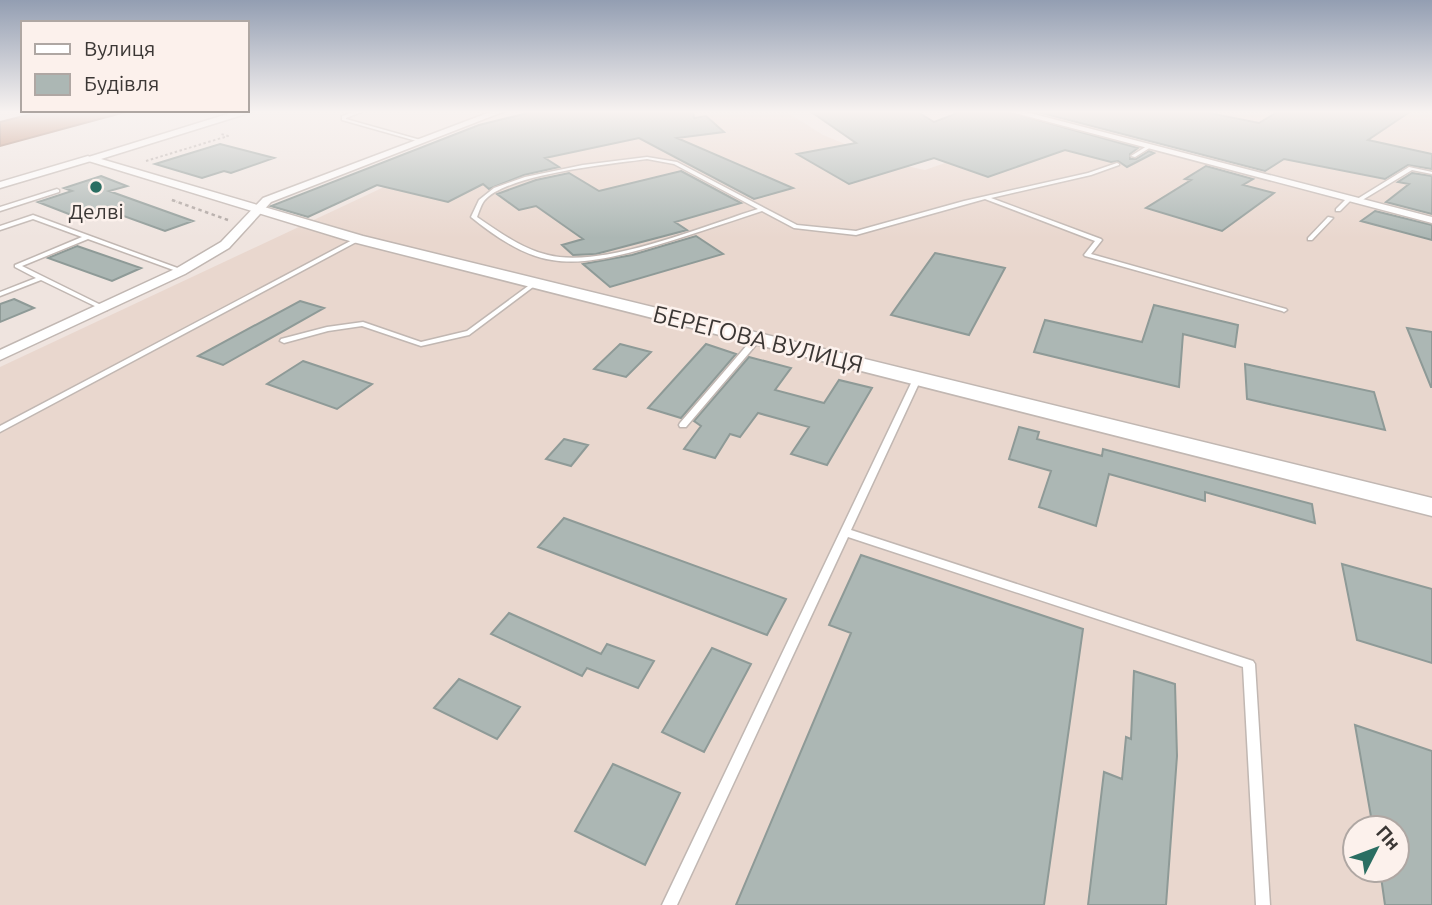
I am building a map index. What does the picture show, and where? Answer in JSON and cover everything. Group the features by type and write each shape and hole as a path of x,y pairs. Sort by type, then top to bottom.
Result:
{"street":[{"path":"0,185 107,153"},
{"path":"0,356 181,271 225,245 267,200 390,153"},
{"path":"1173,153 1432,220"},
{"name":"БЕРЕГОВА ВУЛИЦЯ","path":"88,159 254,211 358,239 1432,507"}],"lane":[{"path":"1133,156 1138,153"},
{"path":"763,209 583,261 549,258 506,239 474,217 481,201 496,189 527,178 583,166 647,158 676,163 763,209 796,227 856,233 985,198 1089,174 1118,164"},
{"path":"1338,210 1411,168 1432,173"},
{"path":"0,209 57,191"},
{"path":"985,198 1099,240 1087,255 1284,310"},
{"path":"0,228 33,217 181,271"},
{"path":"1310,239 1330,218"},
{"path":"87,237 17,265 105,309"},
{"path":"0,429 358,239"},
{"path":"0,294 41,278"},
{"path":"284,341 327,329 363,324 421,344 469,333 535,283"},
{"path":"683,425 757,339"},
{"path":"669,905 917,379"},
{"path":"845,531 1249,664 1263,905"}],"path":[{"path":"120,169 172,153"}],"shaded area":[{"path":"474,153 868,153 892,163 925,170 973,153 1185,153 1200,156 1207,153 1432,153 1432,905 0,905 0,367 433,164"}],"building":[{"path":"190,153 256,153 274,158 231,173 224,171 202,178 155,164"},
{"path":"406,153 567,153 545,158 559,167 524,175 489,189 483,184 448,202 377,185 308,217 271,206"},
{"path":"668,153 712,153 793,188 754,199"},
{"path":"1056,153 988,177 934,158 849,184 797,154"},
{"path":"1077,153 1131,153 1130,159 1136,159 1145,153 1154,153 1127,167 1118,161 1111,162"},
{"path":"1197,153 1432,154 1432,169 1408,165 1385,179 1284,159 1265,171"},
{"path":"1206,166 1253,179 1243,185 1274,193 1222,231 1146,208 1191,180 1185,179"},
{"path":"681,171 741,203 675,222 687,230 596,254 573,255 562,245 583,239 536,206 519,210 497,194 536,180 569,173 599,191"},
{"path":"1412,173 1432,176 1432,214 1386,202 1409,184 1398,182"},
{"path":"101,176 127,186 109,191 193,221 165,231 110,211 84,220 38,202 72,191 64,188"},
{"path":"1375,211 1432,225 1432,240 1361,221"},
{"path":"696,236 723,254 610,287 583,264 632,255"},
{"path":"77,246 141,268 112,281 48,258"},
{"path":"935,253 1005,268 969,335 891,315"},
{"path":"14,299 34,308 0,322 0,304"},
{"path":"300,301 324,308 223,365 198,356"},
{"path":"1154,305 1238,325 1235,347 1183,334 1179,387 1034,352 1045,320 1142,342"},
{"path":"1407,328 1432,332 1432,387 1431,387"},
{"path":"620,344 651,352 626,377 594,369"},
{"path":"706,344 736,354 681,418 648,408"},
{"path":"749,357 791,368 775,390 824,403 839,380 872,388 827,465 791,454 809,427 758,413 740,437 730,434 715,458 684,449 701,426 694,421"},
{"path":"303,361 372,384 337,409 267,384"},
{"path":"1245,364 1374,392 1385,430 1247,399"},
{"path":"1019,427 1039,432 1037,439 1102,456 1103,449 1312,504 1315,523 1205,492 1205,501 1109,474 1096,526 1039,507 1051,471 1009,459"},
{"path":"564,439 588,445 571,466 546,459"},
{"path":"564,518 786,599 767,635 538,547"},
{"path":"861,555 1083,629 1044,905 736,905 851,633 829,625"},
{"path":"1342,564 1432,589 1432,663 1357,640"},
{"path":"509,613 601,654 607,644 654,661 638,688 587,668 582,676 491,634"},
{"path":"712,648 751,664 704,752 662,732"},
{"path":"1134,671 1175,684 1177,756 1166,905 1088,905 1104,772 1122,779 1126,737 1131,739"},
{"path":"459,679 520,707 497,739 434,708"},
{"path":"1355,725 1432,751 1432,905 1385,905 1382,884 1411,884 1411,814 1371,814"},
{"path":"613,764 680,793 645,865 575,831"}],"place":[{"name":"Делві","path":"96,187"}]}
